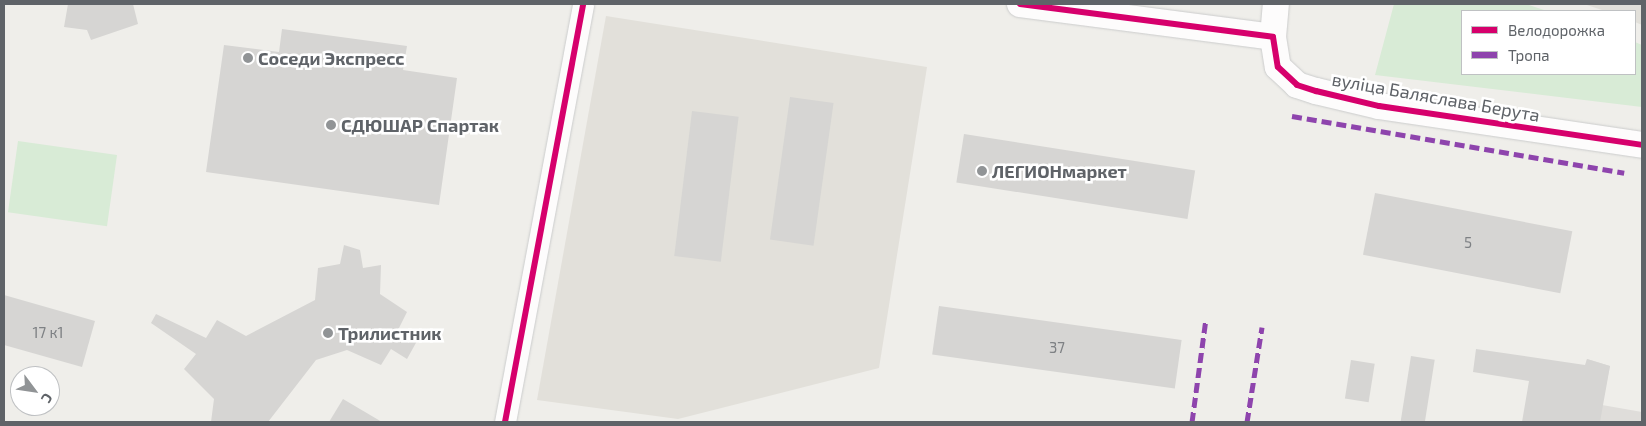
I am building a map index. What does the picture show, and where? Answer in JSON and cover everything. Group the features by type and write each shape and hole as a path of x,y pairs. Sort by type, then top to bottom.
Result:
{"street":[{"path":"506,422 583,4"},
{"path":"1020,4 1273,37"},
{"name":"вуліца Баляслава Берута","path":"1276,4 1273,37 1278,67 1297,84 1316,91 1379,106 1642,145"}],"shaded area":[{"path":"1584,4 1642,4 1642,25 1636,22 1636,10 1602,10"},
{"path":"606,16 927,67 879,368 678,419 537,400"},
{"path":"1587,359 1610,366 1602,405 1642,412 1642,422 1575,422"}],"green space":[{"path":"1394,4 1526,4 1544,10 1461,10 1461,75 1636,75 1636,42 1642,45 1642,107 1375,75"},
{"path":"18,141 117,155 107,226 8,212"}],"building":[{"path":"68,4 133,4 138,24 91,40 87,30 64,27"},
{"name":"СДЮШАР Спартак","path":"282,29 407,46 403,70 457,78 439,205 206,172 224,45 279,52"},
{"path":"790,97 834,103 814,246 770,240"},
{"path":"692,111 739,117 721,262 674,256"},
{"path":"964,134 1195,171 1187,219 956,182"},
{"path":"1375,193 1572,231 1560,293 1363,255"},
{"name":"Трилистник","path":"344,245 360,250 363,268 381,265 380,294 407,312 398,330 417,341 407,359 391,349 381,365 347,350 316,360 268,422 211,422 214,399 184,369 196,354 151,323 156,314 206,338 217,320 246,336 315,300 318,268 340,264"},
{"path":"4,295 95,321 82,367 4,345"},
{"path":"939,306 1182,340 1175,389 932,355"},
{"path":"1476,349 1585,365 1587,359 1610,366 1600,422 1522,422 1529,381 1473,372"},
{"path":"1411,356 1435,360 1425,422 1401,422"},
{"path":"1351,360 1375,364 1369,402 1345,399"},
{"path":"343,399 382,422 329,422"}],"marked path":[{"path":"1292,116 1624,173"},
{"path":"1192,422 1206,319"},
{"path":"1247,422 1262,327"}],"cycle path":[{"path":"505,422 583,4"},
{"path":"1020,4 1273,37 1278,67 1297,85 1316,91 1379,106 1642,145"}],"place":[{"name":"Соседи Экспресс","path":"248,58"},
{"name":"СДЮШАР Спартак","path":"331,125"},
{"name":"ЛЕГИОНмаркет","path":"982,171"},
{"name":"Трилистник","path":"328,333"}]}
